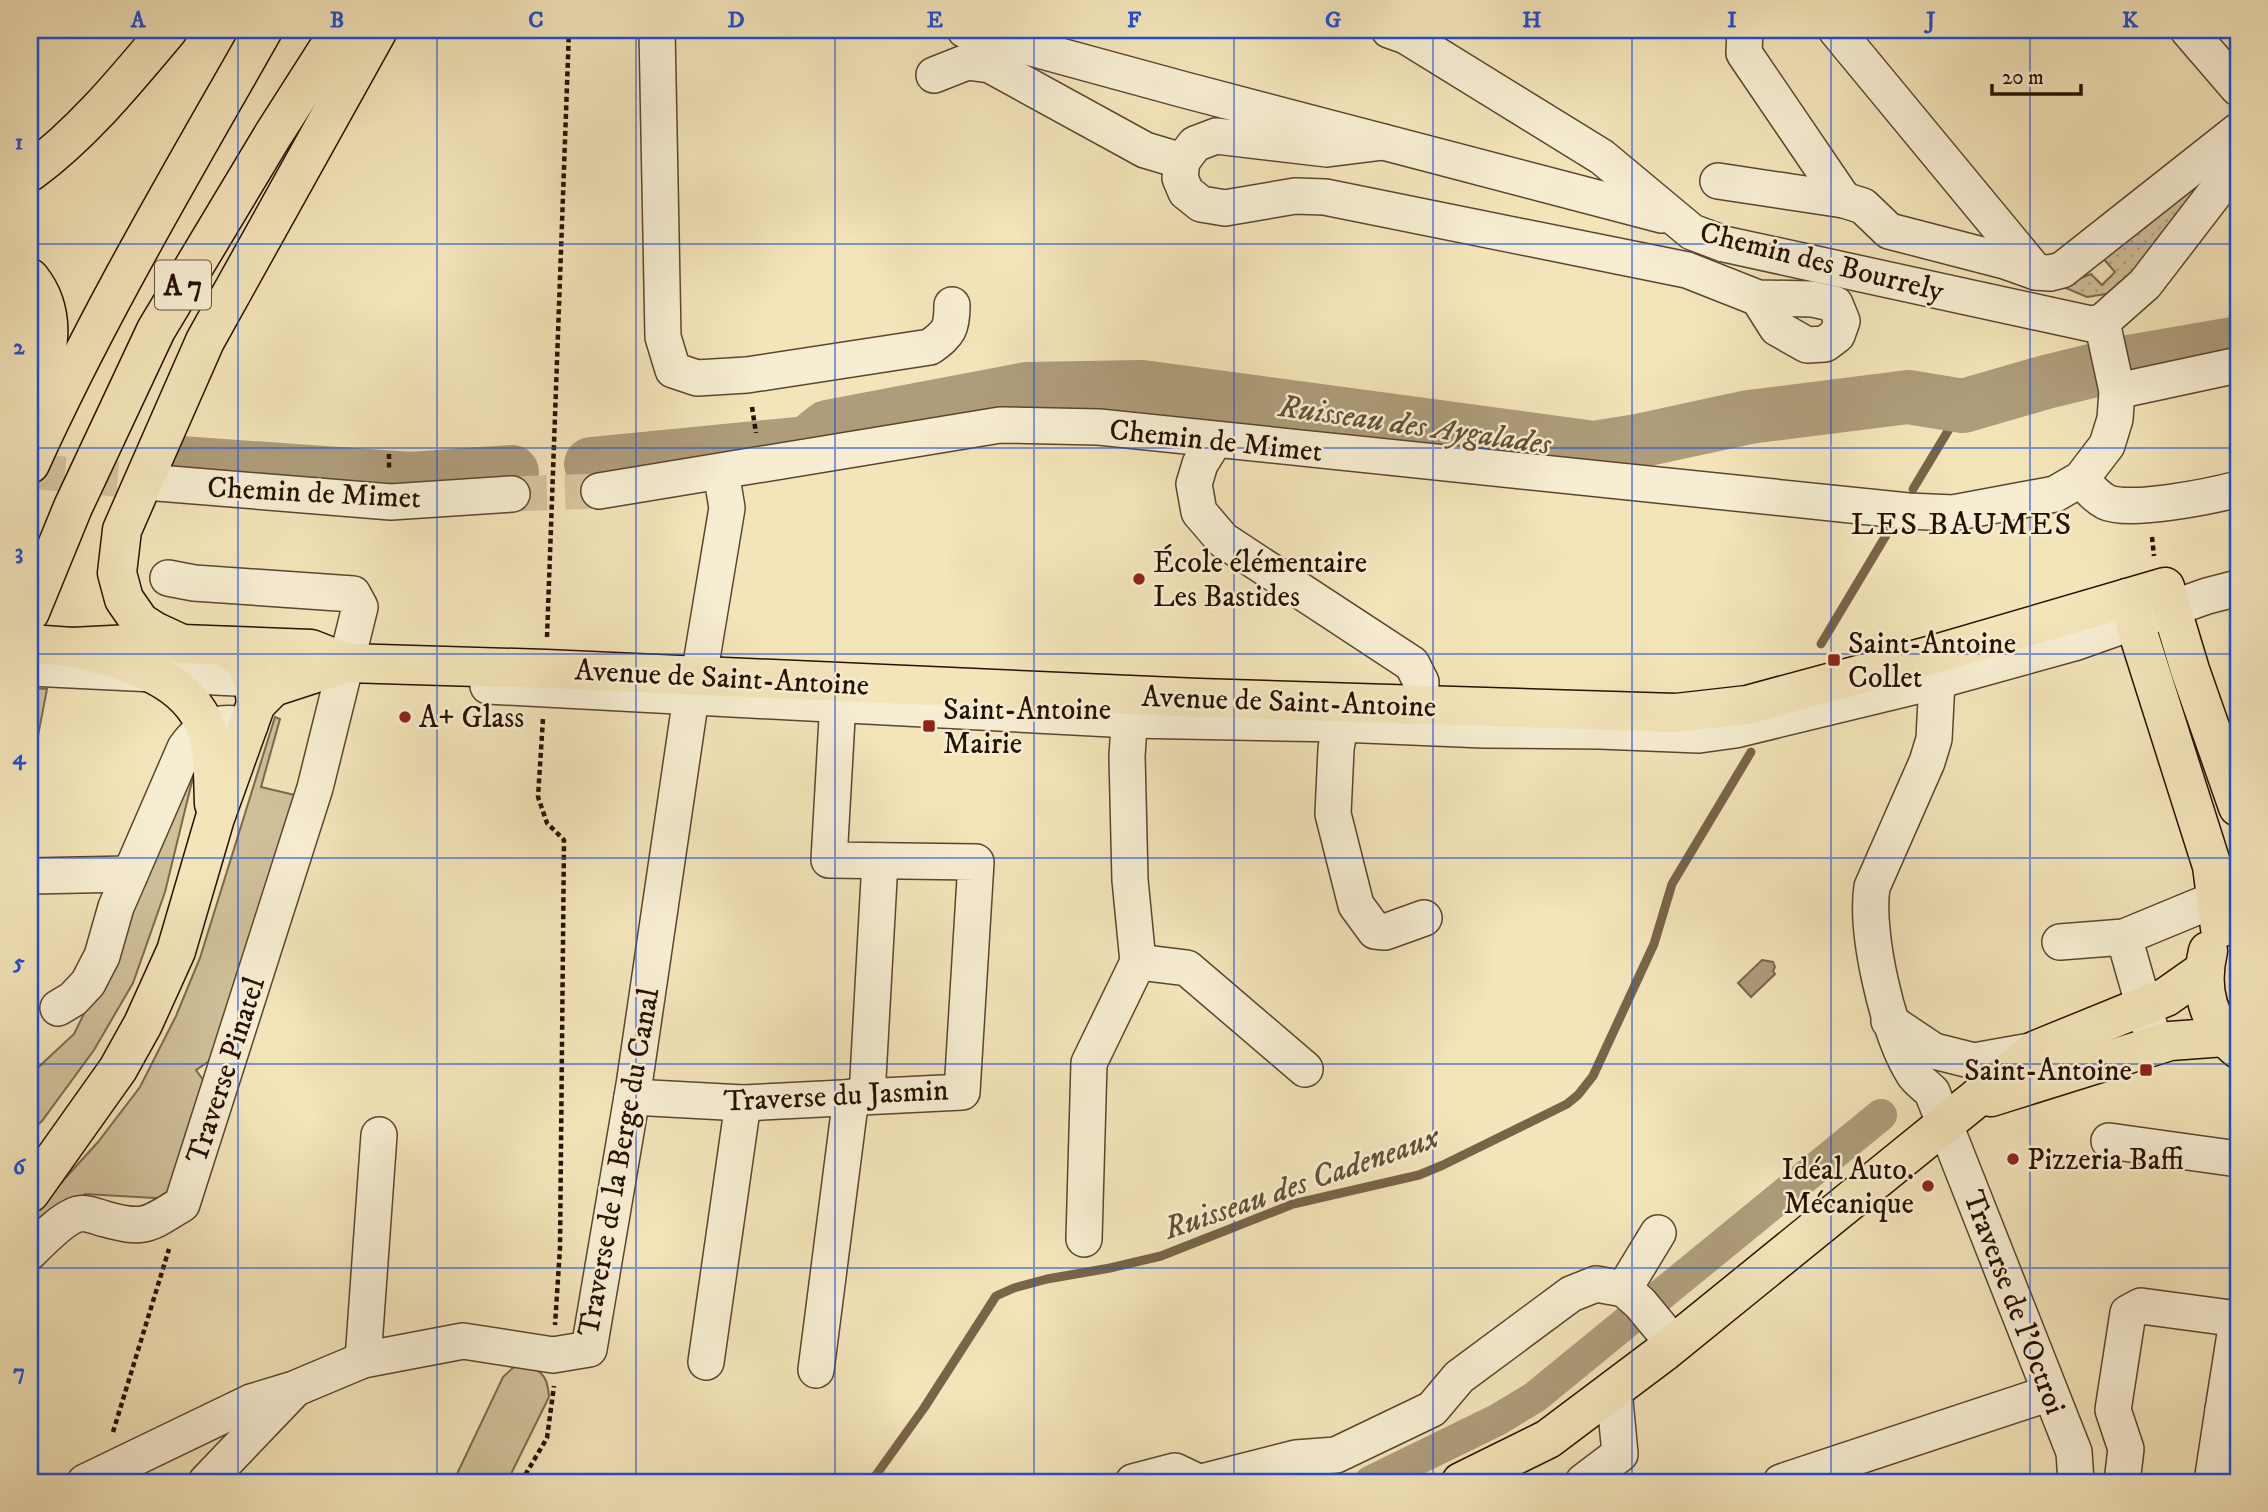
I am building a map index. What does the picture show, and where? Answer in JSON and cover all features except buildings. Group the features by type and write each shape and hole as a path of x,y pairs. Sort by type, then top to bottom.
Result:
{"main road":[{"path":"30,172 83,125 128,78 168,30"},
{"name":"A 7","path":"30,464 62,392 119,283 263,30"},
{"name":"A 7","path":"30,612 73,507 156,330 266,146 340,30"},
{"path":"182,644 140,622 124,599 117,573 122,530 205,341 378,30"},
{"path":"30,278 44,301 50,333 30,410"},
{"path":"30,622 54,555"},
{"path":"2168,598 2238,807"},
{"name":"Avenue de Saint-Antoine","path":"30,644 72,647 151,642 311,649 344,672 545,679 1130,708 1419,706 1676,713 1747,705 1934,668 2168,598"},
{"path":"2130,611 2225,912 2209,948 2203,971 2204,995 2212,1017 2232,1043"},
{"path":"30,1193 118,1069 162,986 176,951 215,818 253,703 244,661 226,646"},
{"path":"72,647 117,659 156,676 183,695 198,712 205,727 211,753 215,818"},
{"path":"253,703 273,687 290,680 344,672"},
{"path":"1461,1482 1548,1439 1614,1390 2036,1050 2143,1007 2174,992 2203,971"},
{"path":"1957,1114 2155,1045 2182,1039 2232,1043"},
{"path":"30,1152 96,1100"}],"street":[{"path":"657,30 663,337 673,370 697,378 747,375 930,347 947,334 952,320 952,305"},
{"path":"965,30 1672,217"},
{"name":"Chemin des Bourrely","path":"1389,30 1406,36 1602,158 1692,232 1724,244 2091,324 2104,330"},
{"path":"1745,30 1744,53 1844,200"},
{"path":"1836,30 2036,272"},
{"path":"2188,30 2238,89"},
{"path":"934,75 967,62 989,65 1145,150 1182,161"},
{"path":"1718,181 1844,200 1863,206 1889,231 2005,261 2036,272 2050,273 2062,270 2238,131"},
{"path":"1383,142 1327,149 1216,136 1195,144 1182,161 1180,178 1186,192 1202,204 1225,208 1295,196 1325,197 1687,270 1758,298"},
{"path":"2238,163 2145,284 2104,330 2115,383 2115,419 2107,445 2081,479 2105,502 2119,505 2148,505 2238,489"},
{"path":"2115,383 2238,365"},
{"name":"Chemin de Mimet","path":"599,491 1000,425 1098,427 1953,513 2054,494 2081,479"},
{"path":"1215,440 1199,464 1194,484 1199,512 1223,540 1412,664 1421,682 1419,706"},
{"name":"Traverse de la Berge du Canal","path":"92,1479 251,1402 294,1389 363,1360 463,1341 553,1355 589,1349 632,1097 695,687 727,508 721,472"},
{"name":"Chemin de Mimet","path":"158,482 391,502 512,494"},
{"name":"Avenue de Saint-Antoine","path":"2168,598 2204,581 2238,571"},
{"name":"Traverse Pinatel","path":"168,578 194,583 354,594 360,607 315,788 182,1205"},
{"path":"2168,598 2238,588"},
{"path":"30,668 156,676 253,703"},
{"path":"1084,1238 1089,1063 1138,962 1129,880 1127,756 1130,708 1340,724 1699,735 1735,730 1934,668"},
{"name":"Traverse de l'Octroi","path":"1934,668 1934,740 1872,887 1869,905 1889,1021 1913,1074 1957,1114 2050,1393 2074,1452 2076,1482"},
{"name":"Traverse du Jasmin","path":"632,1097 743,1103 962,1092 976,862 829,860 839,694"},
{"path":"58,1008 73,999 88,983 102,956 116,907 177,762 195,734 253,703"},
{"path":"1340,724 1333,814 1356,905 1375,931 1385,932 1424,918"},
{"path":"816,1370 859,1097 880,861"},
{"path":"30,876 130,874"},
{"path":"2060,942 2124,937 2183,914 2225,912"},
{"path":"2124,937 2155,1045"},
{"path":"1138,962 1187,968 1305,1069"},
{"path":"1889,1021 1934,1051 1973,1061 2036,1050"},
{"path":"706,1362 743,1103"},
{"path":"363,1360 379,1135"},
{"path":"2109,1141 2238,1159"},
{"path":"30,1252 66,1220 78,1214 131,1226 143,1226 182,1205"},
{"path":"1638,1301 1658,1233"},
{"path":"1133,1482 1175,1471 1200,1482 1296,1458 1336,1455 1432,1409 1459,1377 1572,1294 1596,1284 1638,1301 1674,1344"},
{"path":"2122,1482 2126,1449 2113,1410 2128,1313 2141,1306 2237,1335 2231,1411 2212,1482"},
{"path":"2135,1399 2149,1307"},
{"path":"206,1482 294,1389"},
{"path":"1583,1482 1620,1454 1614,1390"},
{"path":"1781,1482 2050,1393"}],"path":[{"path":"521,1482 547,1438 555,1395 553,1355 560,1248 564,840 547,824 538,797 545,679 569,30"},
{"name":"Traverse Pinatel","path":"92,1479 182,1205"}],"shaded area":[{"path":"2238,138 2174,230 2112,293 2087,297 2061,286 2091,274 2102,285 2115,272 2102,257"},
{"path":"30,688 47,689 30,777"},
{"path":"275,717 280,719 261,787 303,797 223,1052 196,1070 212,1092 172,1199 85,1194 30,1243 30,1217 98,1142 140,1087 176,1016 200,958"},
{"path":"195,769 165,892 133,983 94,1050 42,1121 30,1132 30,1075 74,1034 115,951"},
{"path":"1762,960 1773,962 1775,974 1751,997 1738,983"},
{"path":"529,1366 544,1377 549,1397 507,1482 455,1482 503,1377 514,1367"}],"waterway":[{"name":"Ruisseau des Aygalades","path":"591,464 807,443 827,427 1027,389 1142,387 1594,448 1749,417 1908,397 1963,406 2128,362 2238,343"},
{"name":"Ruisseau des Cadeneaux","path":"1913,489 1963,406"},
{"name":"Ruisseau des Aygalades","path":"166,462 410,479 512,472"},
{"name":"Ruisseau des Cadeneaux","path":"1821,644 1891,527"},
{"name":"Ruisseau des Cadeneaux","path":"871,1482 924,1408 996,1296 1047,1279 1161,1256 1293,1204 1419,1175 1567,1104 1578,1095 1593,1076 1654,944 1672,884 1751,752"},
{"path":"1657,1298 1881,1115"},
{"path":"1370,1482 1497,1420 1535,1397 1634,1316"}],"tunnel":[{"path":"30,471 158,483"},
{"path":"512,494 599,491"}],"place":[{"name":"École élémentaire Les Bastides","path":"1139,579"},
{"name":"Saint-Antoine Collet","path":"1834,660"},
{"name":"A+ Glass","path":"405,717"},
{"name":"Saint-Antoine Mairie","path":"929,726"},
{"name":"Saint-Antoine","path":"2146,1070"},
{"name":"Pizzeria Baffi","path":"2013,1159"},
{"name":"Idéal Auto. Mécanique","path":"1928,1186"}],"district":[{"name":"LES BAUMES","path":"1962,523"}]}
